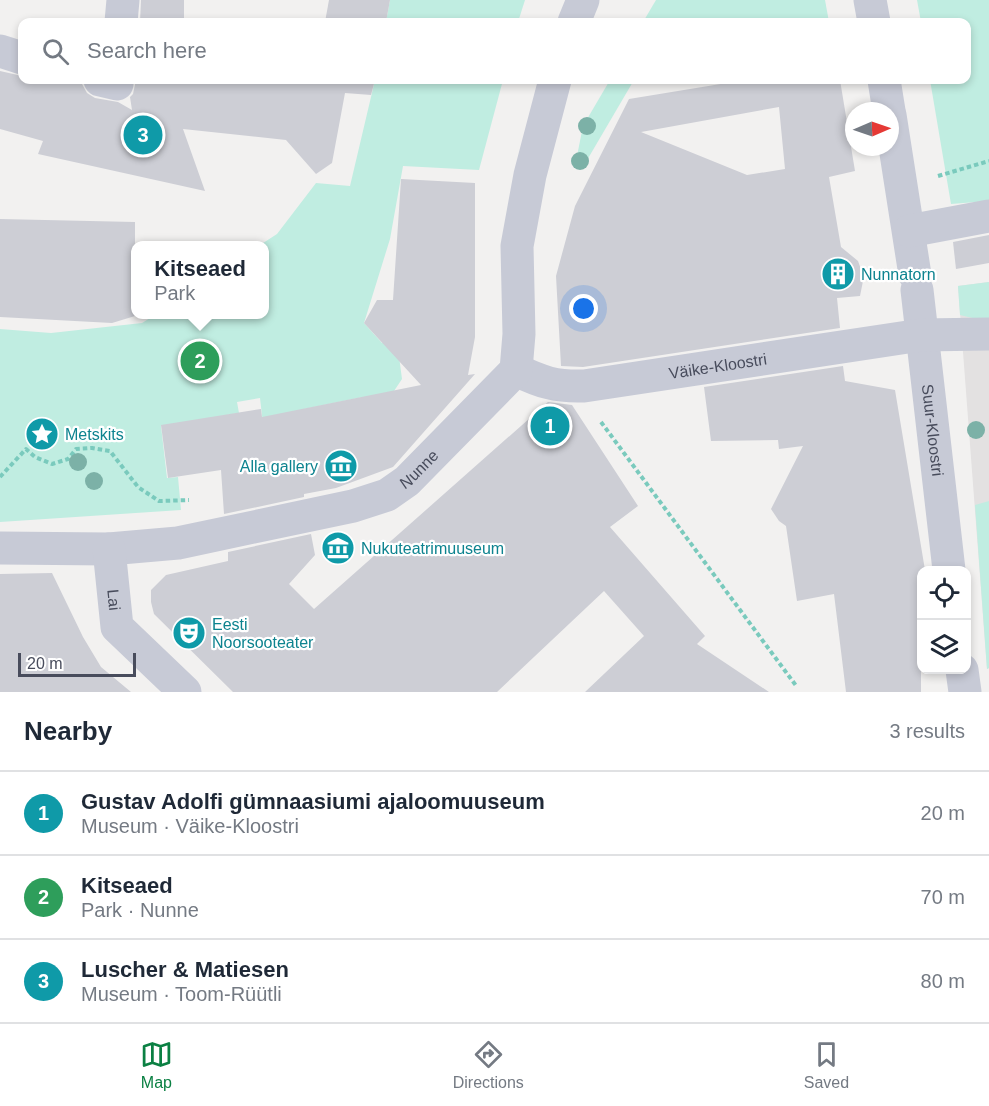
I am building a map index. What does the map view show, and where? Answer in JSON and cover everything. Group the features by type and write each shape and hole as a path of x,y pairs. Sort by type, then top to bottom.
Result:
{"street":[{"path":"121,18 123,0"},
{"path":"576,18 583,0"},
{"path":"870,0 873,18"},
{"path":"0,51 18,57"},
{"path":"516,370 519,334 517,246 530,175 554,84"},
{"path":"885,84 888,102"},
{"name":"Suur-Kloostri","path":"897,156 916,283 950,566"},
{"path":"909,231 989,216"},
{"name":"Väike-Kloostri","path":"516,370 545,384 567,387 584,386 921,335 989,334"},
{"name":"Nunne","path":"0,548 109,549 178,543 353,506 387,495 407,481 516,370"},
{"name":"Lai","path":"109,549 117,627 185,692"},
{"path":"963,674 965,692"}],"path":[{"path":"902,185 989,161"},
{"path":"584,386 589,406 797,687"},
{"path":"0,477 26,449 35,457 52,464 68,459 76,449 92,448 110,451 138,487 159,501 178,501"}],"shaded area":[{"path":"989,282 989,668 987,669 958,286"}],"green space":[{"path":"390,0 525,0 519,18 387,18"},
{"path":"656,0 825,0 828,18 645,18"},
{"path":"917,0 989,0 989,201 951,204 931,84 971,84 971,18 920,18"},
{"path":"374,84 502,84 479,170 403,166 390,239 364,323 382,343 397,341 402,379 384,406 363,397 304,409 264,433 260,398 237,402 239,413 161,426 167,478 178,477 181,510 0,522 0,329 51,333 142,323 148,319 269,319 269,241 266,241 277,234 316,183 350,186"},
{"path":"608,84 632,84 583,167 575,166 583,126"},
{"path":"989,282 989,322 960,315 958,286"},
{"path":"989,501 989,668 987,669 975,505"}],"building":[{"path":"141,0 184,0 184,18 140,18"},
{"path":"329,0 390,0 387,18 326,18"},
{"path":"0,71 18,75 18,84 82,84 87,93 95,98 118,102 132,110 130,97 135,84 374,84 371,95 345,93 332,163 316,174 286,140 183,129 205,191 38,154 43,141 0,129"},
{"path":"721,84 841,84 845,110 845,156 853,156 855,171 829,177 841,247 858,261 863,281 860,296 837,298 840,328 583,367 561,366 556,276 575,206 629,99","holes":["779,107 785,169 747,175 641,132"]},
{"path":"401,179 475,183 475,337 468,375 475,374 393,467 336,488 224,514 221,470 168,478 161,425 261,409 262,417 421,385 364,323 377,300 393,300"},
{"path":"0,219 135,222 135,241 131,241 131,317 112,323 0,317"},
{"path":"989,235 989,263 956,269 953,242"},
{"path":"843,366 845,381 895,390 924,566 917,566 917,674 921,674 921,692 846,692 834,594 797,601 786,526 779,521 771,509 803,446 779,449 778,440 711,441 704,387"},
{"path":"548,402 572,405 638,506 610,527 705,636 697,644 769,692 585,692 644,636 604,591 497,692 233,692 154,614 151,590 166,575 228,561 228,552 311,534 315,555 289,584 314,609"},
{"path":"52,573 83,637 101,667 131,692 0,692 0,574"}],"place":[{"name":"Luscher & Matiesen","path":"143,135"},
{"name":"Nunnatorn","path":"838,274"},
{"name":"Kitseaed","path":"200,361"},
{"name":"Gustav Adolfi gümnaasiumi ajaloomuuseum","path":"550,426"},
{"name":"Metskits","path":"42,434"},
{"name":"Alla gallery","path":"341,466"},
{"name":"Nukuteatrimuuseum","path":"338,548"},
{"name":"Eesti Noorsooteater","path":"189,633"}]}
